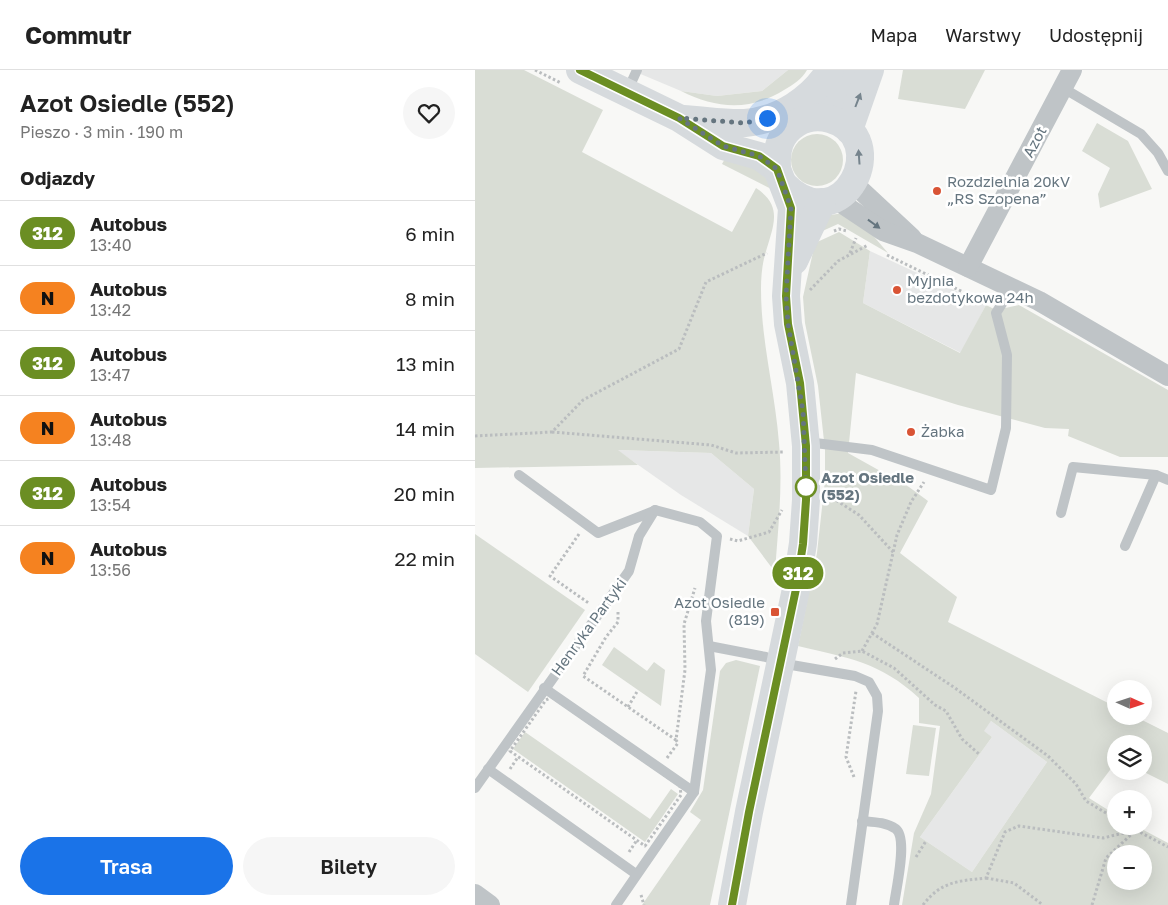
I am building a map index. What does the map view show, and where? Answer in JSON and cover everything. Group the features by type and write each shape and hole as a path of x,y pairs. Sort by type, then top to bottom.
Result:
{"main road":[{"path":"581,70 632,81 679,118 723,146 759,156 780,177 794,195 807,201 837,195"},
{"path":"679,118 745,123 775,116 794,107 822,84 831,70"},
{"path":"822,117 840,92 848,70"},
{"path":"849,130 869,70"},
{"path":"732,905 749,812 796,589 803,544 796,496 800,383 788,324 781,261 791,208 780,177 776,153 781,138 799,122 822,117 837,121 849,130 857,142 861,156 860,170 781,261"},
{"path":"679,118 739,133 781,138"}],"street":[{"name":"Azot","path":"969,267 1072,70"},
{"path":"837,195 883,231 917,242 1039,301 1168,376"},
{"path":"475,894 490,905"}],"lane":[{"path":"1063,88 1141,134 1158,153 1168,171"},
{"path":"798,447 825,442 872,450 991,490 1006,428 1007,355 996,313 1012,288"},
{"path":"1061,513 1073,467 1156,475 1168,480"},
{"path":"519,475 598,533 655,510 700,522 717,536 706,621 711,670 694,792 616,905"},
{"path":"1125,546 1156,475"},
{"name":"Henryka Partyki","path":"475,788 544,688 629,571 639,536 655,510"},
{"path":"709,646 766,657 780,663 855,676 869,682 877,696 878,711 851,905"},
{"name":"Henryka Partyki","path":"544,688 694,792"},
{"path":"488,769 637,874"},
{"path":"862,821 883,823 897,830 903,842 894,905"}],"path":[{"path":"848,232 877,249"},
{"path":"850,254 856,238"},
{"path":"805,298 813,285 838,261 868,245"},
{"path":"885,253 963,292"},
{"path":"552,432 583,400 679,349 706,282 781,261"},
{"path":"475,436 552,432 711,445 736,453 798,447"},
{"path":"862,651 877,624 897,535 911,502 934,470"},
{"path":"717,536 738,541 769,532 796,496 818,489 859,515 894,554"},
{"path":"572,527 580,532 550,576 588,602"},
{"path":"660,768 677,743 685,670 684,624 695,586"},
{"path":"618,606 618,622 606,637 583,676 676,740"},
{"path":"872,634 955,688 1041,750 1076,784 1086,801 1107,814"},
{"path":"821,670 843,653 862,651 894,668 935,705 947,711 962,740 979,754"},
{"path":"847,688 856,690 846,757 857,785"},
{"path":"628,707 638,690"},
{"path":"552,697 680,786 681,795 645,846 518,757 510,751 546,700 552,697"},
{"path":"509,770 518,757"},
{"path":"986,878 1005,832 1019,826 1103,838 1115,835"},
{"path":"1092,905 1106,858 1131,835"},
{"path":"1145,835 1168,847"},
{"path":"923,905 937,890 951,882 986,878 1014,883 1043,905"}],"shaded area":[{"path":"475,70 524,70 603,110 582,152 732,232 756,188 771,203 774,218 773,227 763,263 761,289 763,328 777,424 780,459 780,508 775,572 748,536 754,489 711,453 618,450 638,465 475,468"},
{"path":"631,70 788,70 762,91 717,96 681,91"},
{"path":"788,70 807,70 797,82 772,97 759,102 733,105 720,104 694,97 681,91 717,96 762,91"},
{"path":"903,70 985,70 965,109 898,99"},
{"path":"1097,123 1128,141 1152,189 1100,208 1098,194 1110,168 1082,151"},
{"path":"812,134 822,134 836,141 843,155 843,165 836,179 822,186 812,186 802,182 795,175 791,165 791,155 795,145 802,138"},
{"path":"727,155 749,158 779,193 722,164"},
{"path":"843,213 864,225 888,253 838,224 818,233 831,215"},
{"path":"839,232 870,251 863,303 960,353 986,305 996,310 1019,305 1168,390 1168,457 1120,457 1068,436 1069,429 1045,428 958,405 856,373 848,453 909,487 928,501 900,553 957,597 948,622 1107,702 1107,725 1152,725 1168,733 1168,784 1152,776 1152,735 1107,735 1107,774 1089,798 1107,809 1107,835 1152,834 1168,843 1168,905 902,905 914,833 931,794 940,726 919,723 919,698 891,676 848,658 798,646 817,553 825,480 825,450 818,386 805,323 803,297 815,243","holes":["991,721 1047,762 972,872 920,837 992,737 984,731"]},
{"path":"870,251 986,305 961,353 863,303"},
{"path":"617,450 711,453 754,489 748,536 681,495"},
{"path":"475,534 585,610 528,692 475,654"},
{"path":"614,647 647,671 654,662 665,670 661,706 602,665"},
{"path":"736,660 760,666 710,905 642,905 701,820 690,812 703,790 720,671 726,663"},
{"path":"991,721 1047,762 972,872 920,837 992,737 983,731"},
{"path":"913,725 936,728 929,776 906,774"},
{"path":"525,732 650,819 671,789 678,794 645,842 513,749"}],"bus line":[{"name":"312","path":"580,70 679,118 723,146 759,156 777,169 791,208 789,271 786,296 788,324 800,383 806,446 806,500 803,544 796,589 749,812 732,905"}],"place":[{"name":"Rozdzielnia 20kV „RS Szopena”","path":"937,191"},
{"name":"Myjnia bezdotykowa 24h","path":"897,290"},
{"name":"Żabka","path":"911,432"},
{"name":"Azot Osiedle (552)","path":"806,487"},
{"name":"Azot Osiedle (819)","path":"775,612"}],"route":[{"path":"767,118 745,123 679,118 723,146 759,156 777,169 788,196 791,208 789,271 786,296 788,324 800,383 803,411 806,446 806,460 806,474 806,489 806,487"}]}
